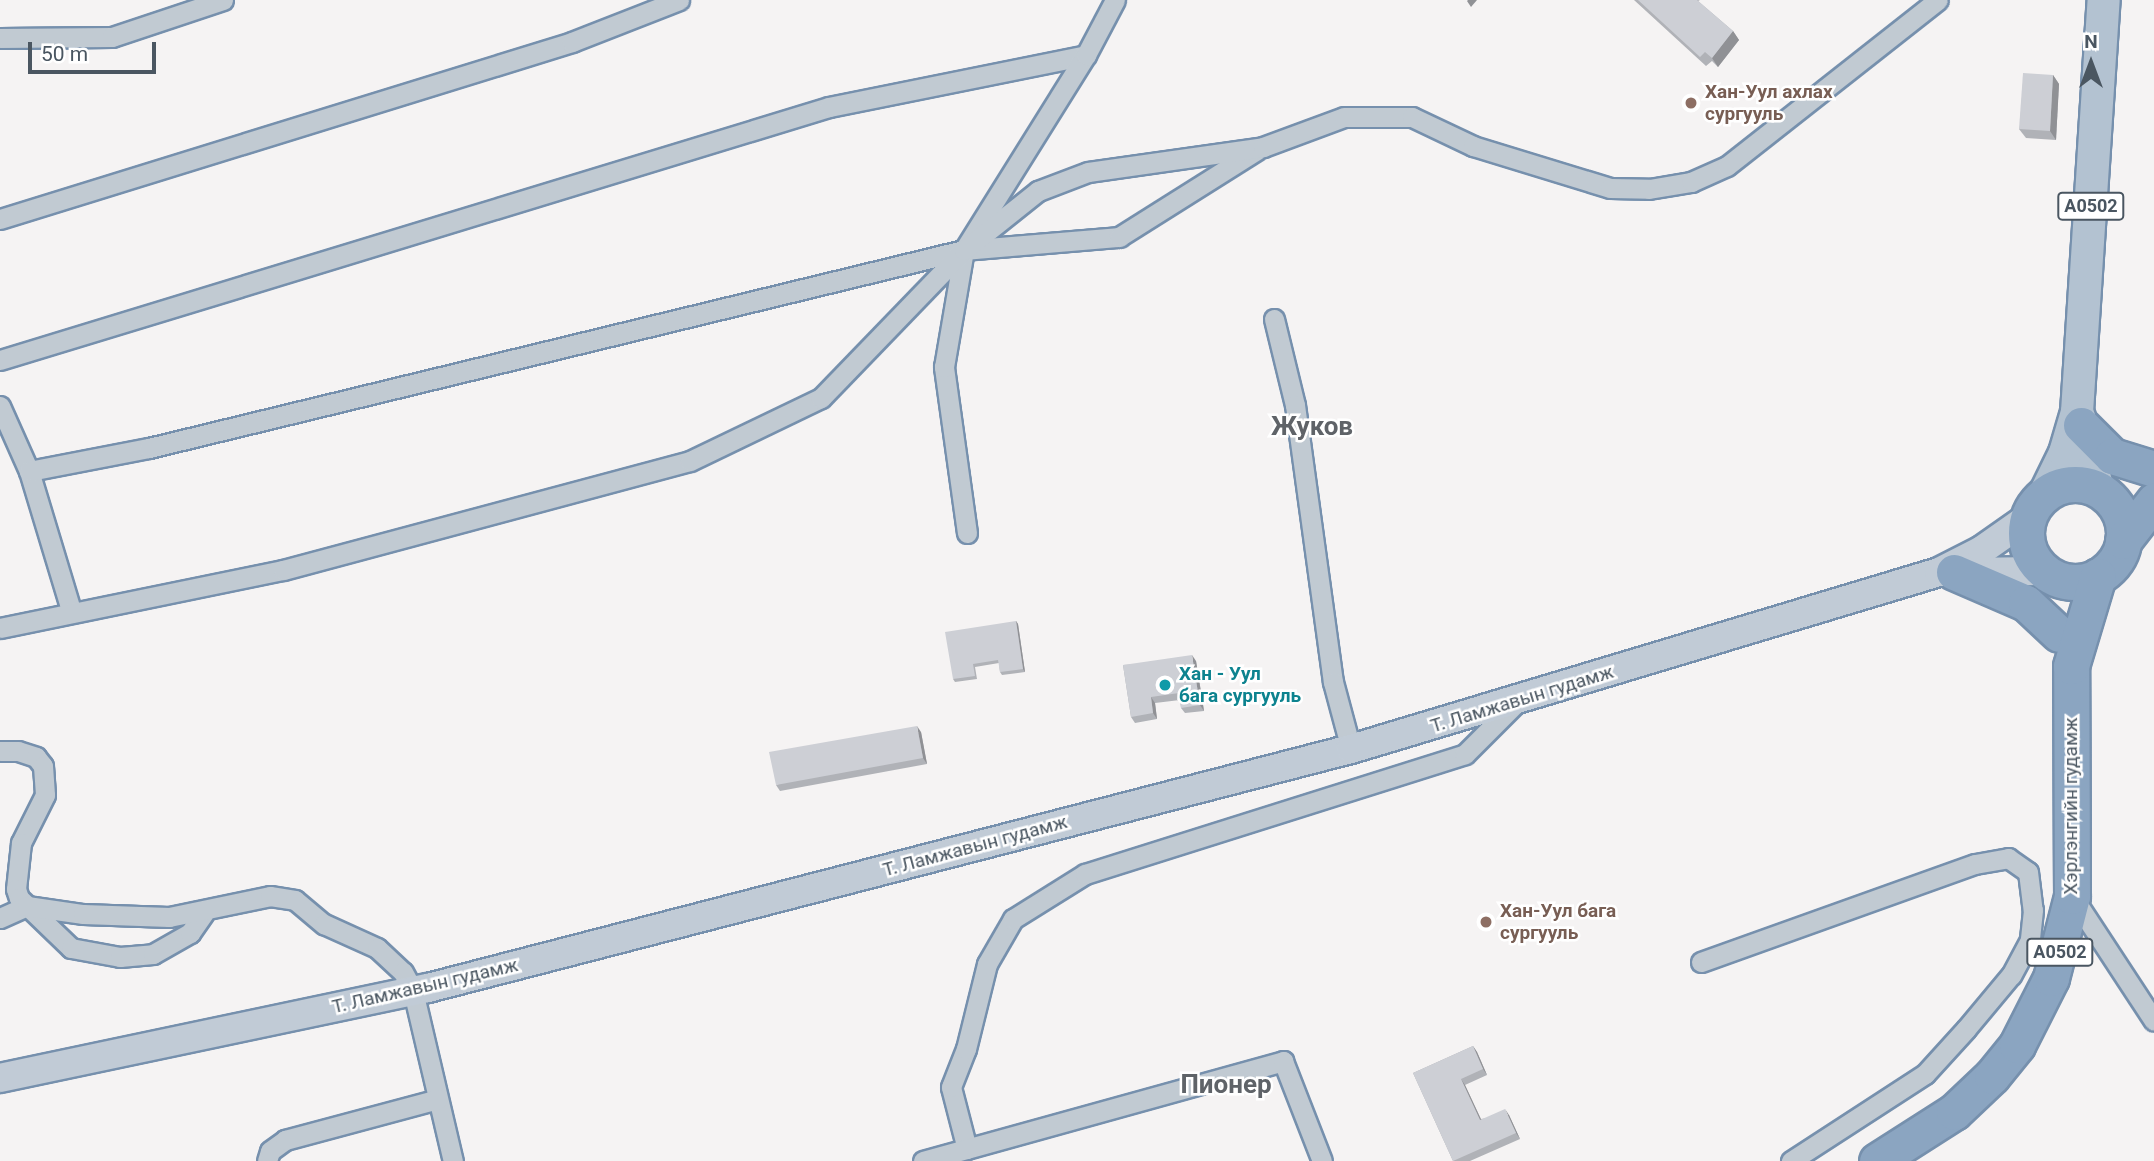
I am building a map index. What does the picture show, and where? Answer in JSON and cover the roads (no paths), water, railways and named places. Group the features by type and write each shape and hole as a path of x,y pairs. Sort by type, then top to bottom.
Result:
{"highway":[{"path":"2079,419 2112,456 2130,465 2154,471"},
{"path":"2037,505 2071,484 2104,494 2154,471"},
{"name":"A0502","path":"2098,576 2114,561 2123,541 2119,511 2104,494"},
{"path":"2123,541 2154,501"},
{"name":"A0502","path":"2037,505 2028,547 2051,575"},
{"path":"1946,572 2026,603 2065,650"},
{"path":"2051,575 2084,581 2098,576"},
{"name":"Хэрлэнгийн гудамж","path":"1877,1161 1954,1112 2017,1045 2052,978 2072,896 2065,650 2055,621 2051,575"},
{"name":"Хэрлэнгийн гудамж","path":"2065,650 2098,576"}],"main road":[{"name":"A0502","path":"2037,505 2065,453 2079,419 2104,0"},
{"name":"A0502","path":"2079,419 2104,494"}],"street":[{"path":"0,38 111,37 223,0"},
{"path":"0,219 572,42 679,0"},
{"path":"967,533 944,367 964,250 1086,55 1115,0"},
{"path":"0,628 283,570 690,461 821,398 964,250 1038,191 1088,172 1263,146 1344,117 1412,117 1473,146 1610,188 1648,189 1690,182 1727,166 1938,0"},
{"path":"0,360 829,107 1086,55"},
{"path":"29,471 162,445 964,250 1119,237 1263,146"},
{"path":"1274,319 1295,405 1333,682 1350,749"},
{"path":"0,406 29,471 72,613"},
{"name":"Т. Ламжавын гудамж","path":"0,1078 412,991 1350,749 1517,702 1946,572 1982,550 2037,505"},
{"name":"Т. Ламжавын гудамж","path":"1946,572 2051,575"},
{"path":"967,1149 951,1087 966,1049 987,964 1013,919 1084,874 1465,754 1517,702"},
{"path":"0,751 18,751 36,757 43,765 45,796 21,843 15,876 19,898 71,948 120,957 153,954 175,944 204,913"},
{"path":"1701,962 1975,864 2008,858 2028,872 2033,911 2031,940 2011,975 1966,1030 1925,1074 1791,1161"},
{"path":"0,918 27,906 132,918 204,913 244,900 285,896 324,924 377,948 398,966 412,991 450,1156"},
{"path":"2072,896 2154,1021"},
{"path":"923,1161 1283,1060 1322,1161"},
{"path":"262,1160 285,1140 438,1099"}],"place":[{"name":"Хан-Уул ахлах сургууль","path":"1691,103"},
{"name":"Хан - Уул бага сургууль","path":"1165,685"},
{"name":"Хан-Уул бага сургууль","path":"1486,922"}],"district":[{"name":"Жуков","path":"1312,427"},
{"name":"Пионер","path":"1226,1085"}]}
